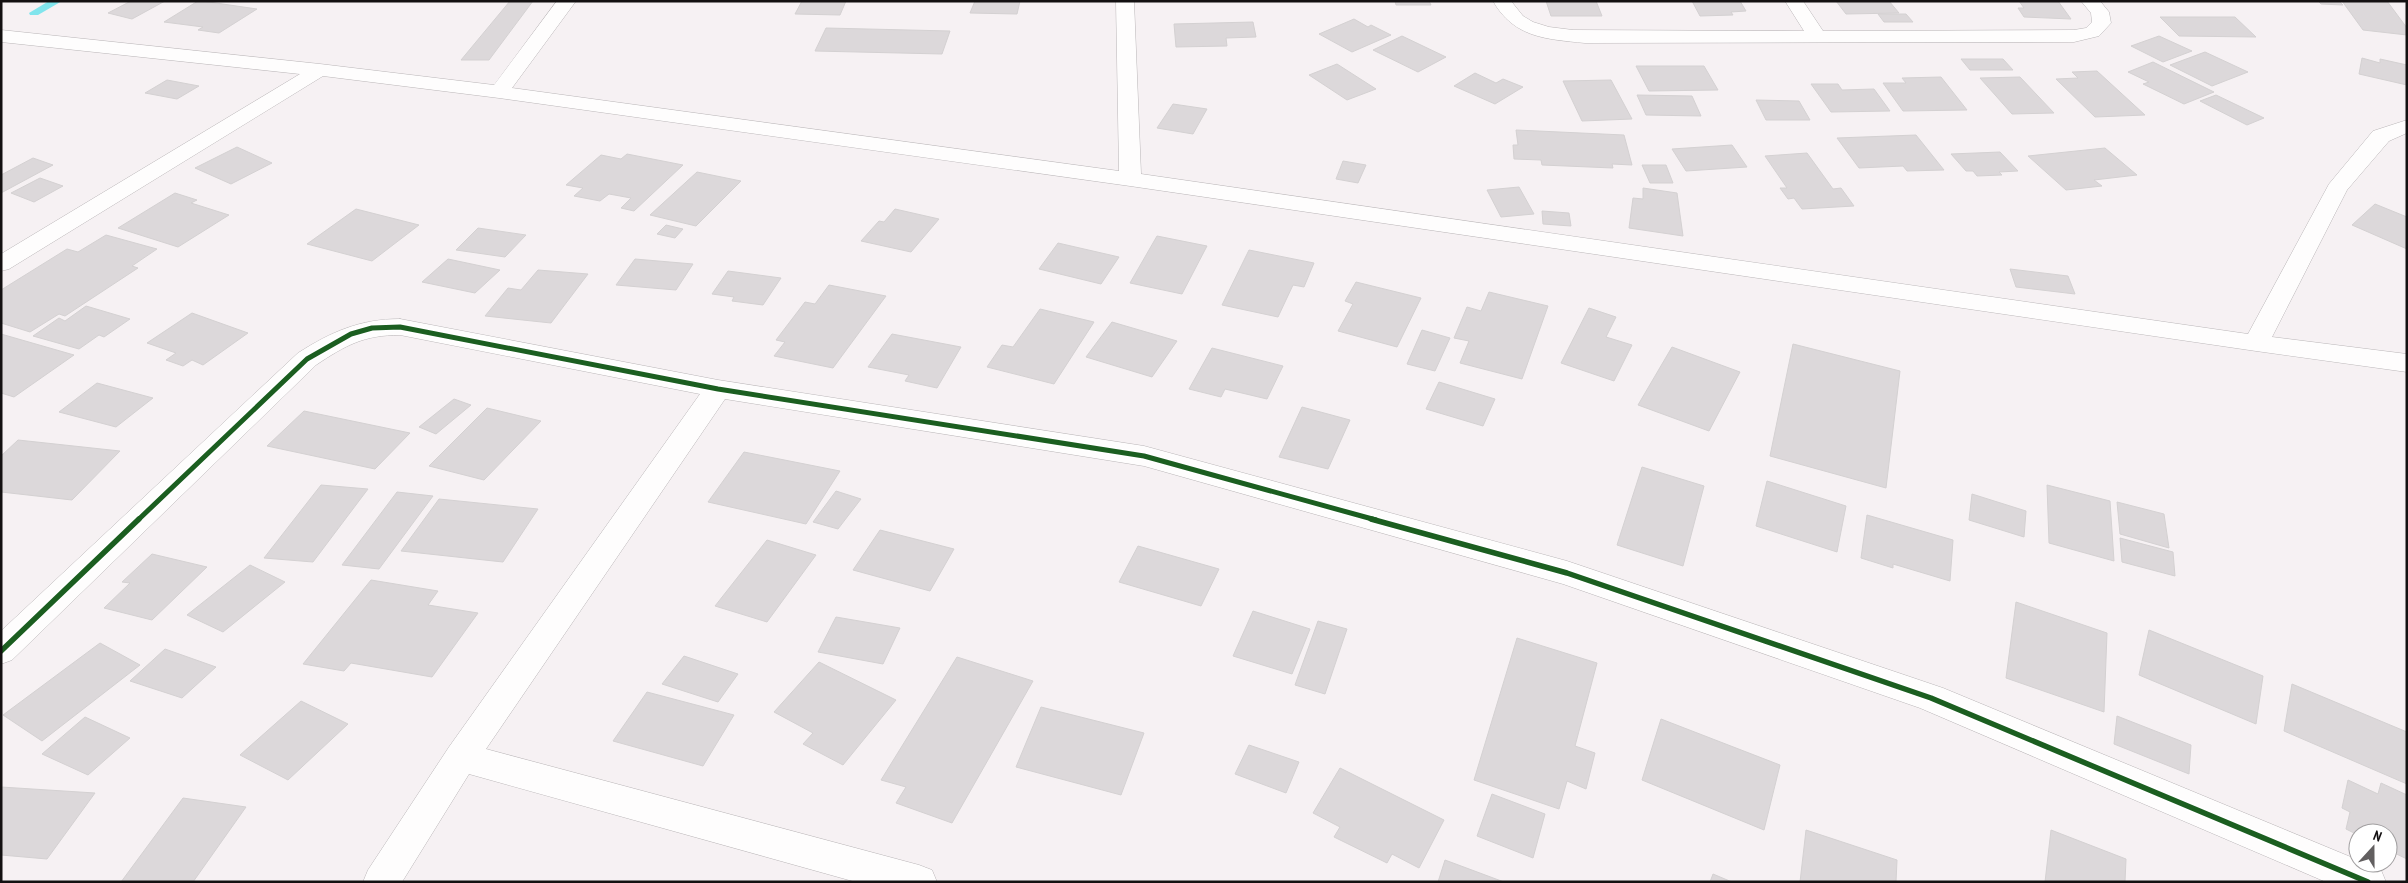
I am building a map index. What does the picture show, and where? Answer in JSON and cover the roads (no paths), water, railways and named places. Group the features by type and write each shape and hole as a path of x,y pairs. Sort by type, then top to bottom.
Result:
{"street":[{"path":"499,92 566,1"},
{"path":"1125,1 1130,179"},
{"path":"1502,1 1506,10 1515,20 1532,28 1556,34 1584,37 2074,36 2092,32 2102,23 2100,12 2090,1"},
{"path":"1794,1 1818,37"},
{"path":"1,36 320,70 499,92 1130,179 2256,343 2407,363"},
{"path":"1,264 320,70"},
{"path":"2256,343 2337,189 2381,136 2407,126"},
{"path":"1,651 307,359 339,337 374,327 400,328 718,389 1144,456 1567,573 1931,698 2368,882"},
{"path":"381,882 460,757 718,389"},
{"path":"460,757 919,882"}],"waterway":[{"path":"34,13 57,1"}]}
